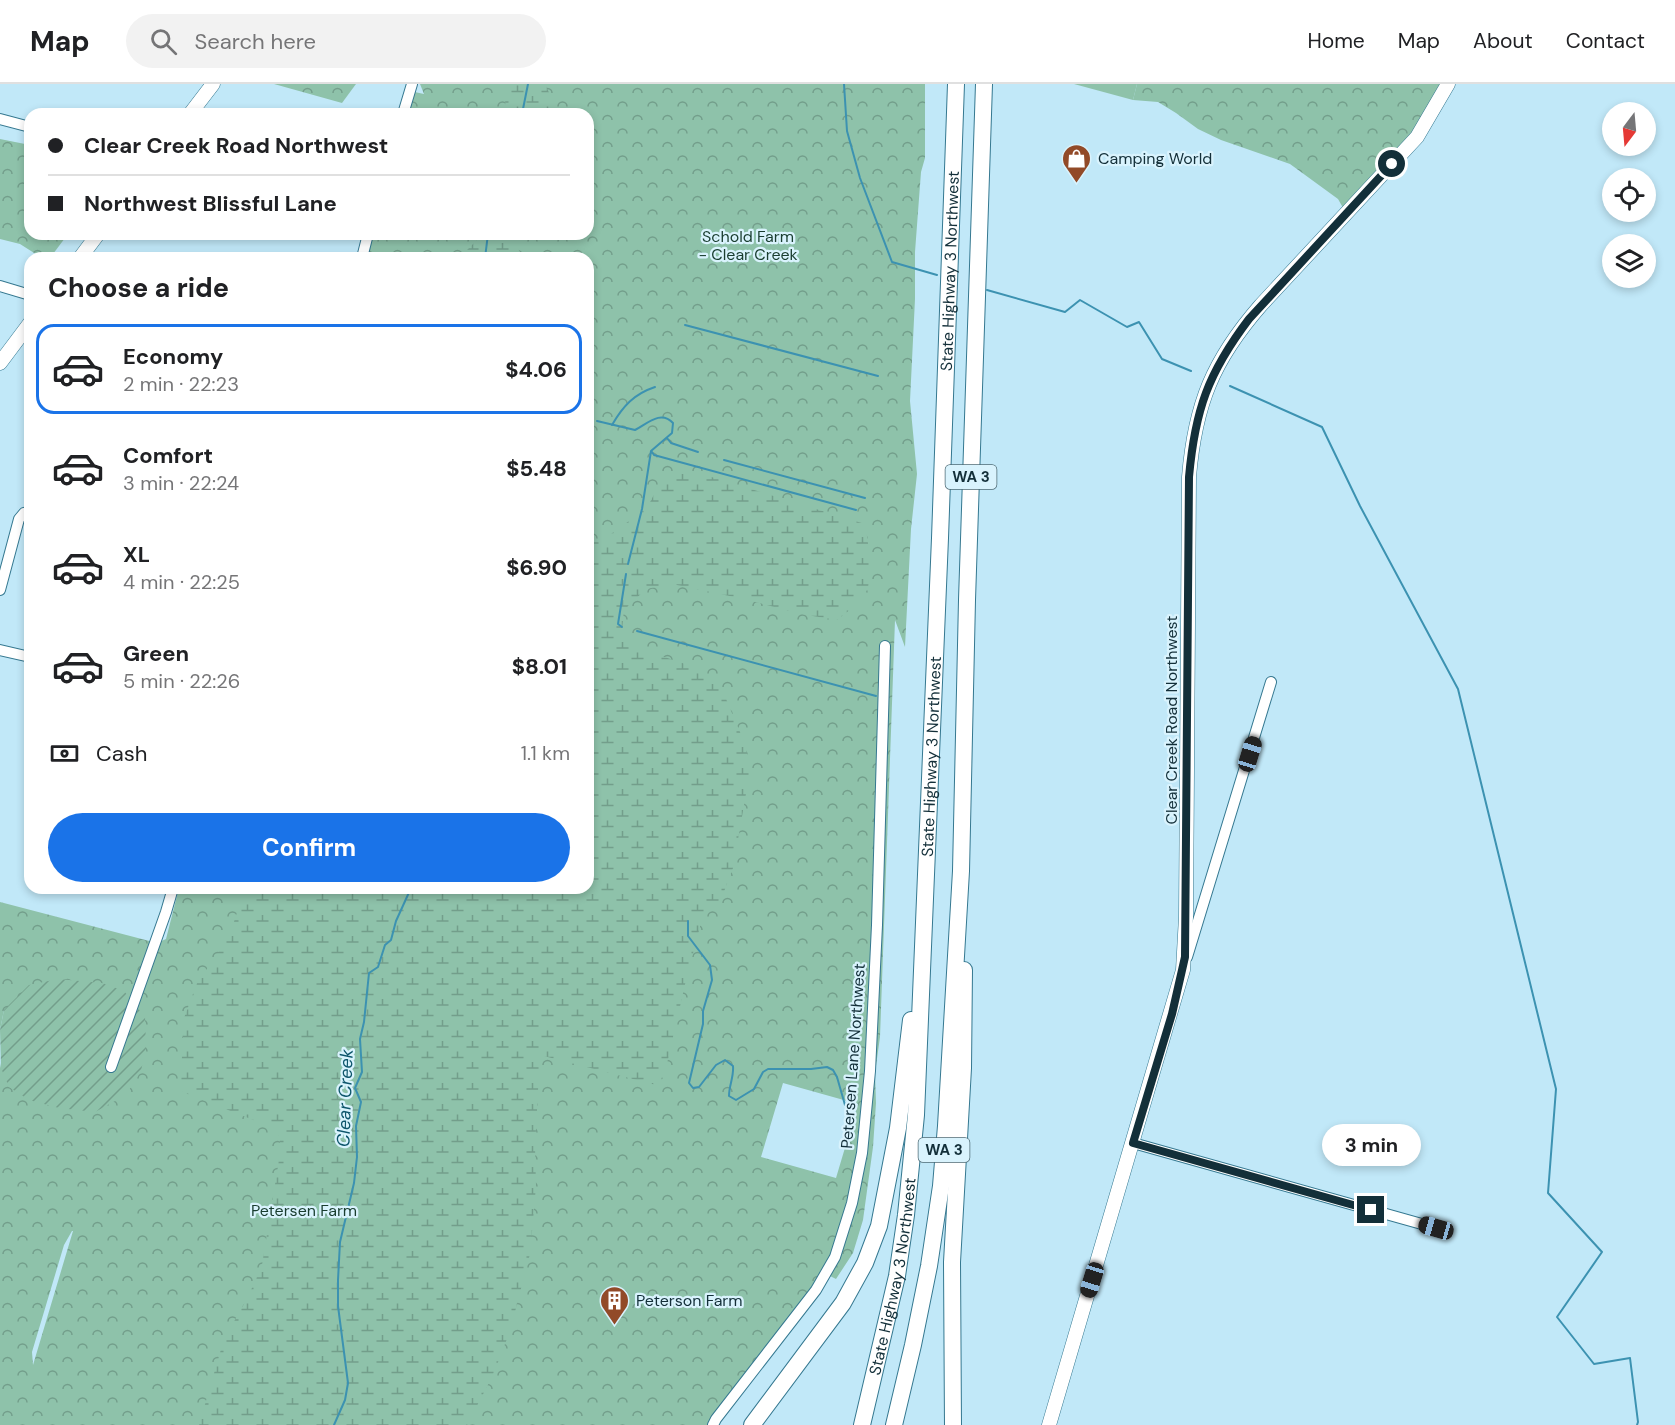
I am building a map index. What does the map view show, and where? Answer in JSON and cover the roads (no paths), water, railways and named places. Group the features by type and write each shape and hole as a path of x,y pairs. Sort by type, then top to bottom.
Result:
{"highway":[{"name":"State Highway 3 Northwest","path":"862,1425 888,1320 906,1215 916,1116 956,84"},
{"name":"State Highway 3 Northwest","path":"894,1425 922,1306 941,1186 950,1064 961,870 967,600 984,84"},
{"path":"953,1425 952,1262 965,1013 961,870"},
{"path":"752,1425 843,1303 856,1282 876,1238 883,1213 898,1128 924,915"}],"main road":[{"path":"195,108 213,84"},
{"name":"Clear Creek Road Northwest","path":"1048,1425 1183,970 1186,917 1189,477 1198,412 1213,373 1243,326 1417,137 1448,84"},
{"path":"0,363 24,331"}],"street":[{"path":"406,108 412,84"},
{"path":"0,119 24,125"},
{"path":"0,286 24,293"},
{"path":"0,590 18,519 24,513"},
{"name":"Petersen Lane Northwest","path":"713,1425 816,1290 835,1257 852,1203 862,1153 870,1071 885,646"},
{"path":"0,650 24,656"},
{"path":"1183,970 1271,682"},
{"path":"111,1066 171,894"},
{"path":"1133,1143 1436,1228"}],"waterway":[{"name":"Clear Creek","path":"523,108 528,84"},
{"path":"844,84 847,131 860,178 892,262 937,275"},
{"name":"Clear Creek","path":"486,252 487,240"},
{"path":"987,290 1065,312 1080,300 1127,327 1139,322 1162,359 1191,371"},
{"path":"685,325 878,376"},
{"path":"1230,386 1322,427 1360,506 1458,689 1556,1089 1548,1193 1602,1252 1557,1317 1594,1364 1630,1358 1637,1425"},
{"path":"612,425 630,402 641,393 655,387"},
{"path":"597,421 635,430 659,418 668,419 673,423 672,433 651,451 642,509 628,564"},
{"path":"667,438 671,443 698,452"},
{"path":"652,452 654,455 856,510"},
{"path":"724,460 865,498"},
{"path":"622,627 618,624 626,574"},
{"path":"637,631 876,696"},
{"name":"Clear Creek","path":"334,1425 345,1400 348,1383 338,1306 338,1280 340,1242 354,1183 357,1157 356,1126 361,1102 355,1088 362,1072 360,1039 369,973 378,967 385,945 391,940 396,921 408,894"},
{"path":"688,921 688,936 710,965 712,980 703,1011 703,1024 689,1083 693,1088 699,1087 716,1065 725,1060 733,1066 729,1096 736,1100 754,1089 763,1072 768,1069 827,1067 833,1070 837,1077 845,1105"}],"place":[{"name":"Camping World","path":"1077,184"},
{"name":"Peterson Farm","path":"615,1326"}],"park label":[{"name":"Schold Farm - Clear Creek","path":"748,245"},
{"name":"Petersen Farm","path":"304,1210"}]}
